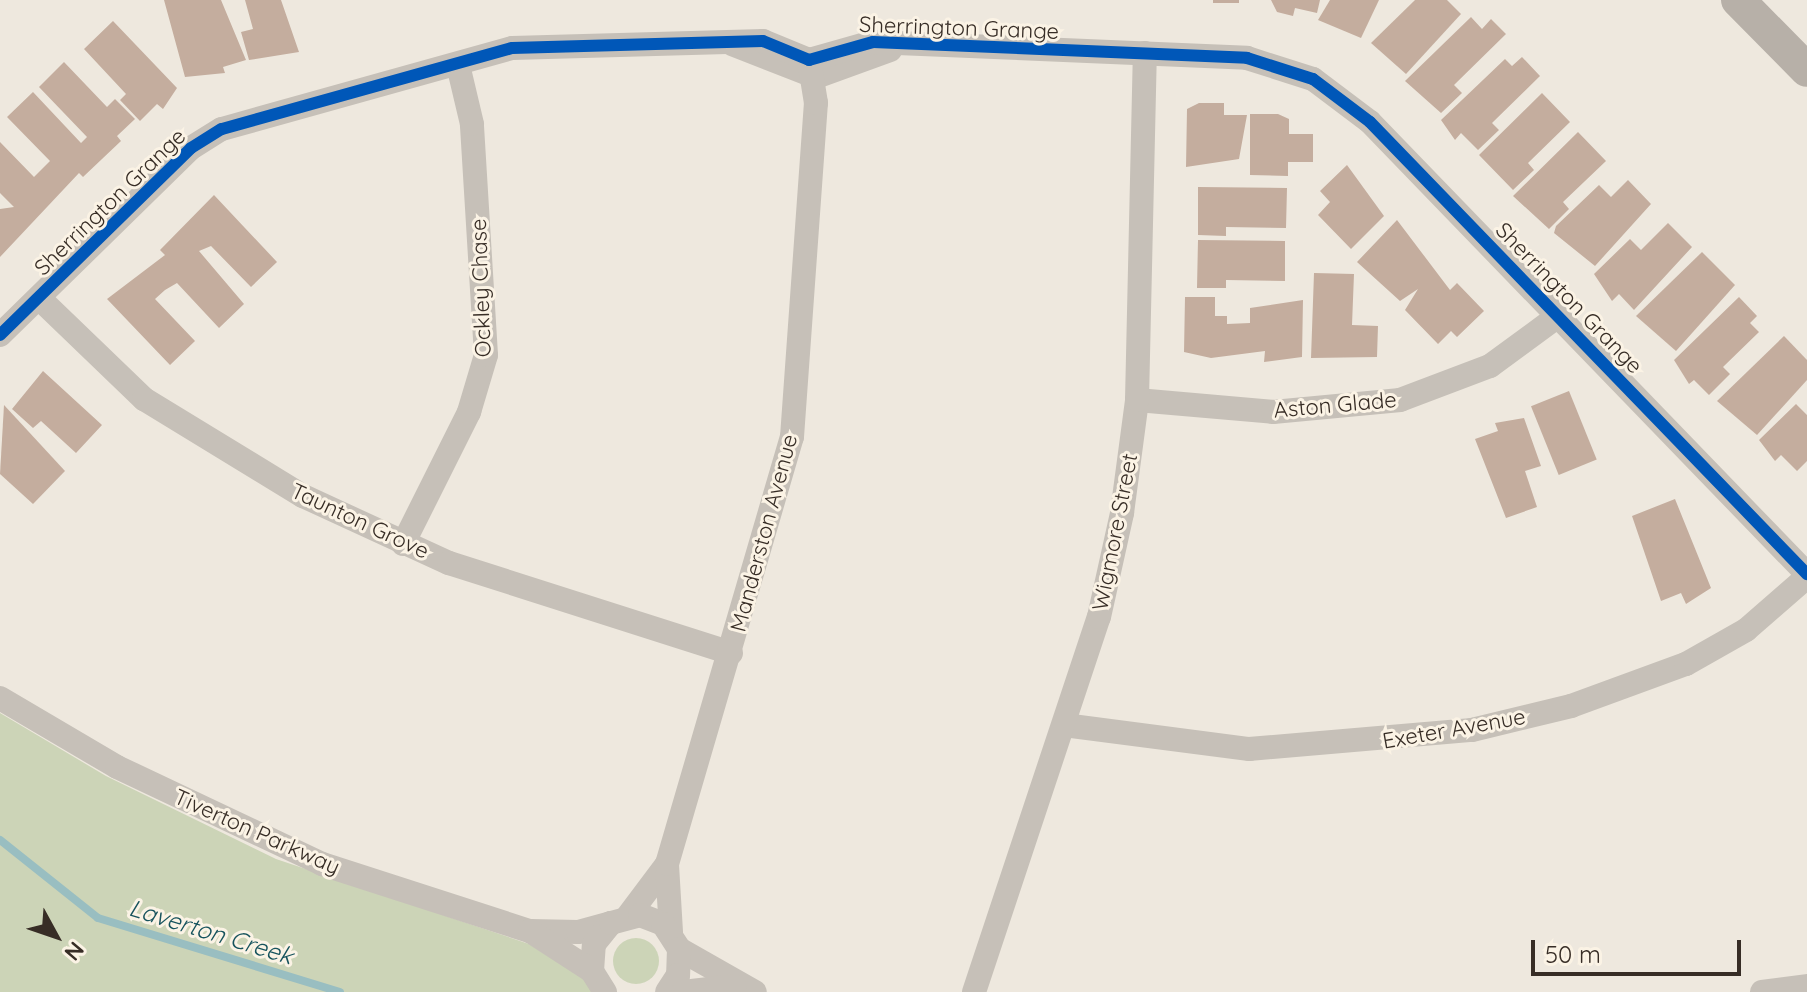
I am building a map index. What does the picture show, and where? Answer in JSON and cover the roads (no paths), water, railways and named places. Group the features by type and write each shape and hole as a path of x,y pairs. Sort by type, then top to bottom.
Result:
{"main road":[{"path":"1738,0 1807,70"}],"street":[{"name":"Sherrington Grange","path":"0,335 191,148 222,129 553,42 732,44 763,41 809,71 856,43 896,48 1247,58 1334,92 1558,316 1807,575"},
{"name":"Wigmore Street","path":"974,992 1064,725 1113,563 1137,400 1145,53"},
{"name":"Ockley Chase","path":"403,544 469,412 486,355 472,124 458,65"},
{"name":"Manderston Avenue","path":"667,992 678,975 667,864 792,437 807,144 798,102 809,71"},
{"name":"Taunton Grove","path":"39,298 144,399 206,441 403,544 731,653"},
{"name":"Aston Glade","path":"1137,400 1273,412 1400,400 1490,366 1558,316"},
{"name":"Exeter Avenue","path":"1064,725 1249,749 1472,730 1571,706 1686,664 1746,630 1807,575"},
{"name":"Tiverton Parkway","path":"0,698 117,767 286,850 530,931 578,932 619,919"},
{"name":"Manderston Avenue","path":"601,986 594,944 667,864"},
{"path":"619,919 652,918 675,941 745,989"},
{"name":"Tiverton Parkway","path":"530,931 601,986"},
{"path":"1762,992 1807,986"},
{"path":"683,992 745,989"}],"waterway":[{"name":"Laverton Creek","path":"0,840 98,918 340,992"}]}
